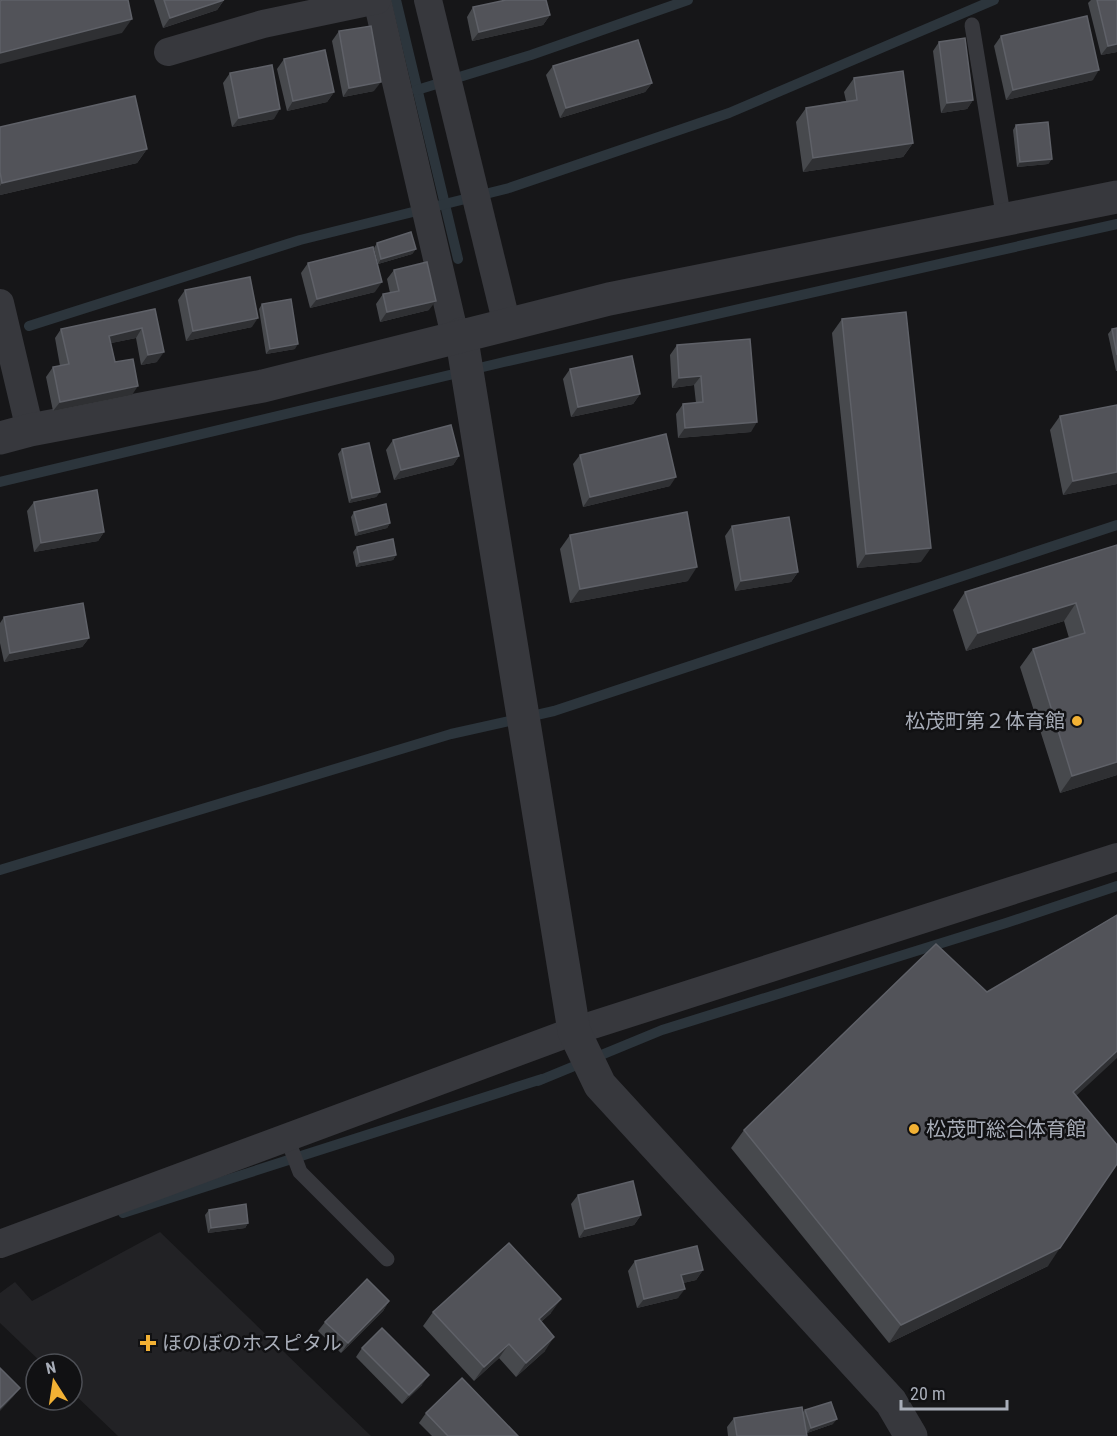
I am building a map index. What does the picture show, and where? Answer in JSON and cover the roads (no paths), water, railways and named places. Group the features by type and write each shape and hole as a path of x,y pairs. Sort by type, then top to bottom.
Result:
{"street":[{"path":"168,52 260,12 377,0 458,335 574,1031 600,1085 891,1402 911,1436"},
{"path":"428,0 507,325"},
{"path":"0,303 15,434 262,386 458,335 609,299 1117,197"},
{"path":"0,1244 574,1031 1117,857"}],"lane":[{"path":"972,25 1004,220"},
{"path":"287,1138 300,1172 387,1259"}],"waterway":[{"path":"396,0 458,259"},
{"path":"417,90 531,55 688,0"},
{"path":"29,326 300,240 509,188 729,113 994,0"},
{"path":"0,482 504,362 1117,224"},
{"path":"0,870 451,734 554,711 1117,525"},
{"path":"538,1081 662,1030 1117,886"},
{"path":"123,1213 542,1079"}],"place":[{"name":"松茂町第２体育館","path":"1077,721"},
{"name":"松茂町総合体育館","path":"914,1129"},
{"name":"ほのぼのホスピタル","path":"148,1343"}]}
